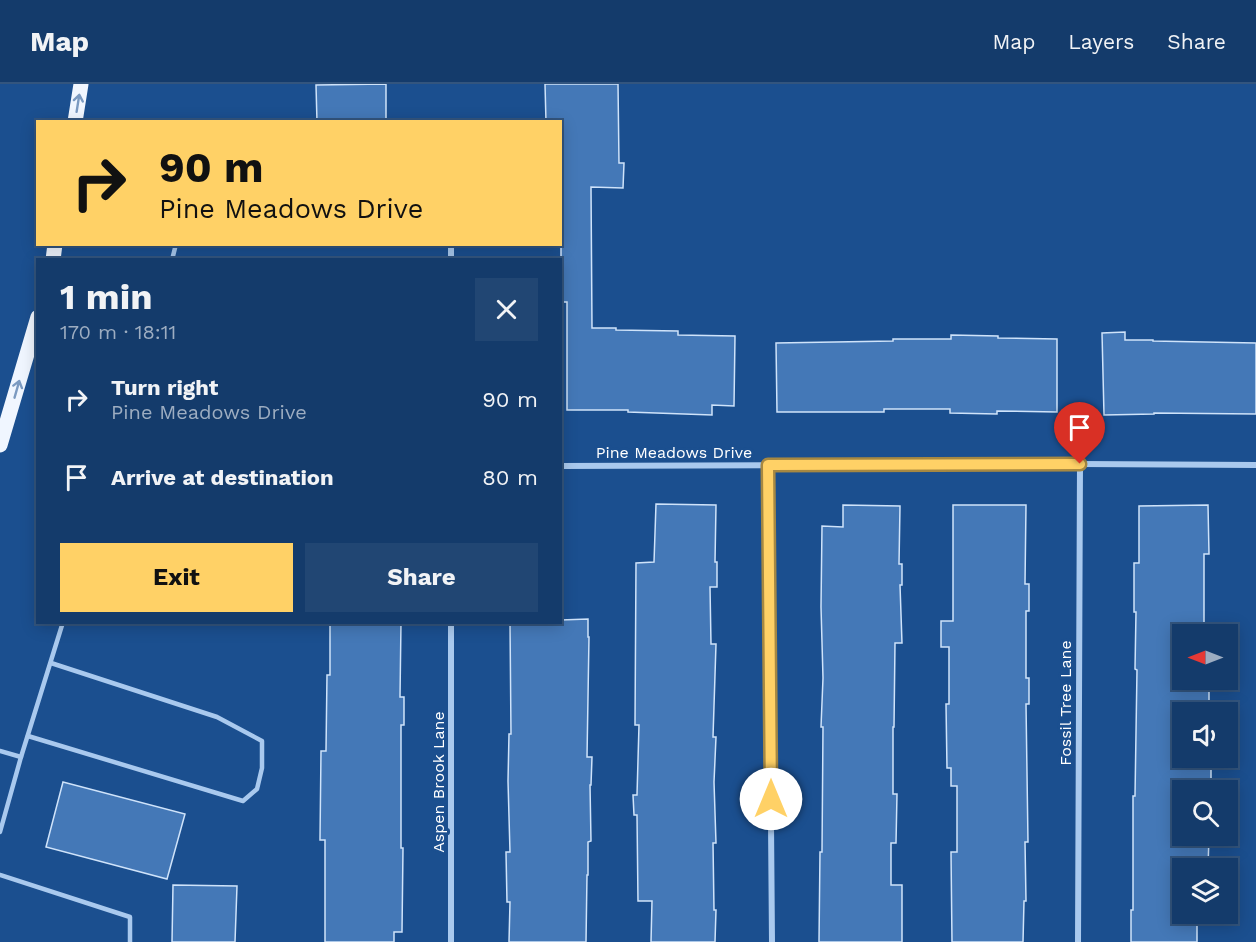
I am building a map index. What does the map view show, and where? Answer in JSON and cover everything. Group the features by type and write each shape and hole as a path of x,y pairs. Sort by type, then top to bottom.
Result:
{"main road":[{"path":"75,120 81,84"},
{"path":"0,445 36,325"}],"street":[{"name":"Fossil Tree Lane","path":"1078,942 1080,464"},
{"path":"768,465 772,942"},
{"name":"Pine Meadows Drive","path":"562,466 1256,465"},
{"name":"Aspen Brook Lane","path":"451,624 452,942"}],"lane":[{"path":"0,832 62,624"},
{"path":"28,736 243,801 257,789 262,768 262,741 217,717 51,663"},
{"path":"0,751 21,757"},
{"path":"0,875 130,917 130,942"}],"building":[{"path":"386,84 386,120 317,120 316,85"},
{"path":"545,84 618,84 619,163 624,163 623,188 591,187 592,328 678,331 678,335 735,336 734,406 712,405 712,415 628,412 628,410 567,410 567,302 562,302 561,258 562,120 546,120"},
{"path":"1125,332 1125,340 1256,343 1256,414 1104,415 1102,333"},
{"path":"951,335 1057,339 1057,412 997,411 997,414 950,413 950,409 884,409 884,412 777,412 776,343 951,339"},
{"path":"656,504 716,505 717,587 710,587 711,644 716,644 713,737 716,737 714,782 716,843 713,843 715,942 651,942 652,901 638,901 637,815 634,815 633,795 637,795 639,725 635,725 636,563 654,562"},
{"path":"843,505 900,506 899,564 902,564 902,585 900,585 902,643 895,643 893,794 897,794 896,843 891,843 891,885 902,885 902,942 819,942 823,727 821,727 822,526 843,527"},
{"path":"953,505 1026,505 1025,584 1029,584 1029,611 1026,611 1026,678 1029,678 1029,704 1026,704 1028,842 1025,842 1026,901 1024,901 1023,942 952,942 951,852 957,852 957,786 951,786 951,768 947,768 946,704 949,704 949,647 941,647 941,621 953,621"},
{"path":"1208,505 1209,554 1204,554 1204,624 1172,624 1172,690 1209,690 1209,702 1172,702 1172,768 1211,768 1211,780 1172,780 1172,846 1209,846 1208,858 1172,858 1172,924 1197,924 1197,942 1131,942 1137,670 1135,669 1134,563 1139,563 1139,506"},
{"path":"588,619 587,757 592,757 586,942 509,942 510,902 507,902 506,852 510,852 508,781 509,734 511,734 510,624 562,624 562,620"},
{"path":"330,624 401,624 400,697 404,697 404,725 401,725 402,932 394,932 394,942 325,942 325,840 320,840 321,751 326,751 327,675 330,675"},
{"path":"63,782 185,814 167,879 46,847"},
{"path":"173,885 237,886 235,942 172,942"}],"route":[{"path":"771,799 768,465 1080,464"}]}
